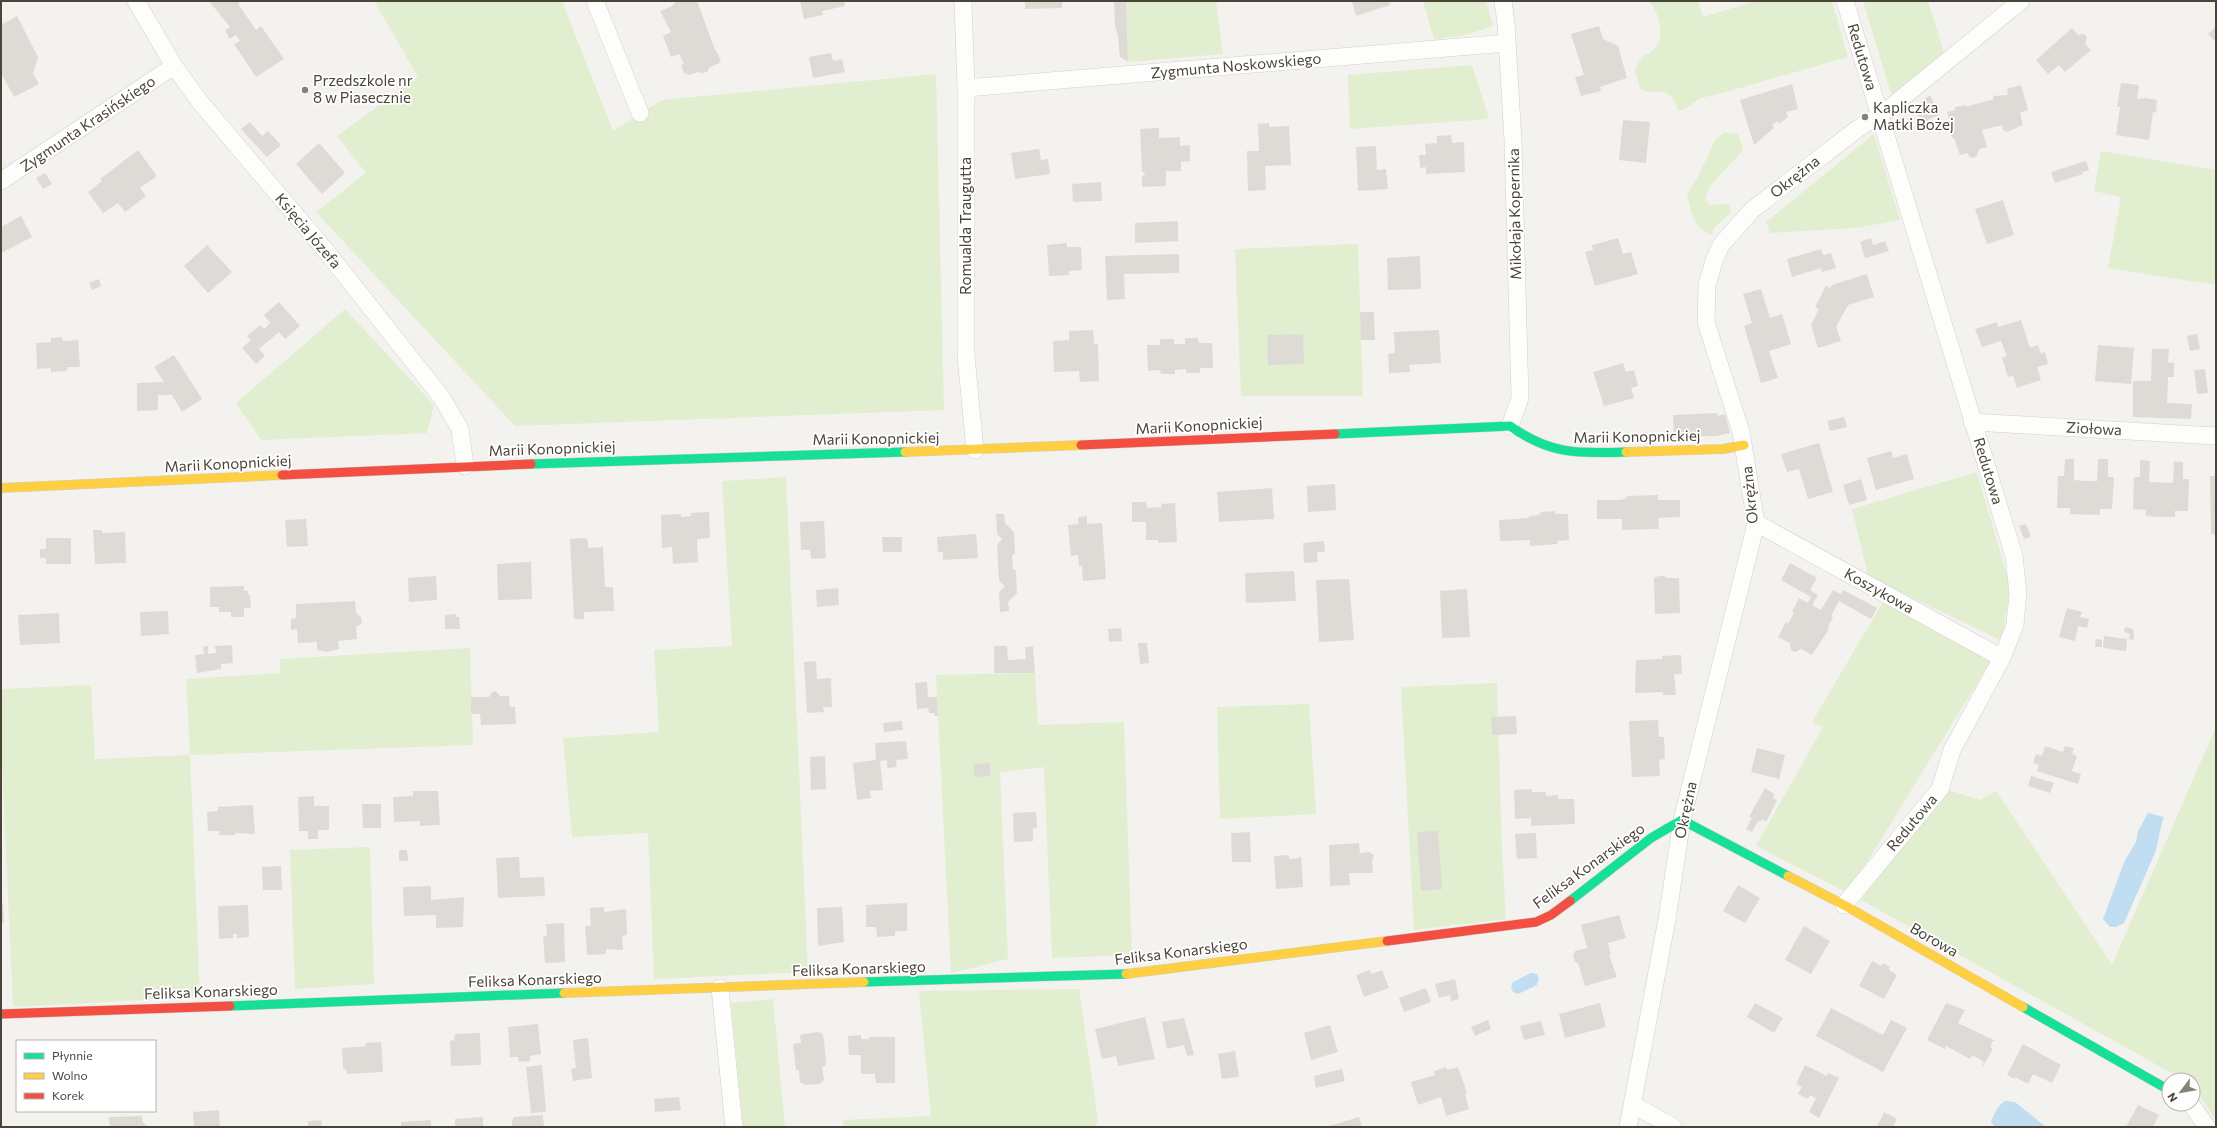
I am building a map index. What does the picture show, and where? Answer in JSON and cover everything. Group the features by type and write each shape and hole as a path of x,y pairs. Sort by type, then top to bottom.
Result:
{"street":[{"name":"Księcia Józefa","path":"136,1 174,66 229,137 326,251 442,398 460,428 465,466"},
{"path":"595,1 640,113"},
{"name":"Romualda Traugutta","path":"963,1 966,88 966,356 975,450"},
{"name":"Mikołaja Kopernika","path":"1503,1 1513,141 1520,398 1510,426"},
{"name":"Redutowa","path":"1844,905 1940,789 1952,750 2002,658 2015,625 2018,593 2014,556 1972,422 1846,1"},
{"name":"Okrężna","path":"1628,1127 1634,1105 1667,919 1682,820 1756,523 1744,445 1706,322 1707,285 1714,261 1721,245 1752,210 1879,113 1892,106 2021,1"},
{"name":"Zygmunta Noskowskiego","path":"966,88 1507,43"},
{"name":"Zygmunta Krasińskiego","path":"1,181 174,66"},
{"name":"Ziołowa","path":"1972,422 2216,436"},
{"name":"Marii Konopnickiej","path":"1,488 465,466 975,450 1510,426 1527,438 1547,448 1576,453 1723,450 1744,445"},
{"name":"Koszykowa","path":"1756,523 2002,658"},
{"name":"Borowa","path":"1682,820 1844,905 2161,1085"},
{"name":"Feliksa Konarskiego","path":"1,1014 1064,975 1116,975 1536,922 1551,915 1651,838 1682,820"},
{"path":"720,988 734,1127"},
{"path":"1634,1105 1673,1127"},
{"path":"2197,1112 2207,1127"}],"green space":[{"path":"374,1 562,1 613,131 662,100 936,74 944,410 515,426 316,212 366,173 337,136 418,77"},
{"path":"1126,1 1216,1 1223,54 1128,62"},
{"path":"1423,1 1486,1 1493,26 1463,36 1434,39"},
{"path":"1649,1 1698,1 1703,17 1756,1 1832,1 1848,57 1701,98 1683,110 1678,110 1673,98 1666,92 1645,92 1640,88 1635,69 1644,56 1653,51 1659,41 1660,36 1660,23 1656,11"},
{"path":"1863,1 1928,1 1945,56 1892,97"},
{"path":"1472,65 1489,119 1350,129 1348,75"},
{"path":"1725,132 1738,134 1743,149 1712,184 1705,198 1709,205 1728,204 1732,212 1715,227 1711,235 1696,223 1687,195 1698,177 1715,140"},
{"path":"1874,134 1900,220 1856,228 1770,233 1766,222"},
{"path":"2101,151 2216,170 2216,285 2108,268 2121,197 2094,191"},
{"path":"1358,244 1363,396 1241,396 1235,249"},
{"path":"345,309 434,405 427,433 261,440 236,403"},
{"path":"1977,472 2010,586 2002,641 1868,576 1852,509"},
{"path":"786,477 808,972 654,979 648,833 572,837 563,738 659,732 654,650 732,646 722,481"},
{"path":"1883,602 1990,662 1848,893 1756,846 1823,727 1812,722"},
{"path":"470,648 473,745 190,755 186,679 280,673 280,659"},
{"path":"1035,673 1038,725 1124,722 1132,955 1052,958 1044,767 1000,772 1008,959 951,973 936,675"},
{"path":"1497,683 1502,850 1506,919 1414,930 1401,687"},
{"path":"91,685 95,759 190,755 200,997 13,1007 1,743 1,689"},
{"path":"1309,704 1316,814 1220,819 1217,707"},
{"path":"2216,727 2216,1121 2201,1098 2201,1072 2170,1072 1861,900 1942,788 1980,800 1996,791 2112,965"},
{"path":"370,847 374,984 295,989 290,850"},
{"path":"1079,989 1098,1120 1095,1127 844,1127 843,1120 931,1116 919,991"},
{"path":"773,999 785,1127 743,1127 731,1003"}],"water":[{"path":"2148,813 2164,817 2155,853 2124,923 2116,927 2110,927 2103,919 2125,860 2136,842 2138,831"},
{"path":"1531,973 1537,974 1539,979 1537,985 1518,994 1513,992 1511,987 1513,982"},
{"path":"2005,1101 2015,1102 2046,1127 1995,1127 1991,1122 1992,1119 1998,1108"}],"building":[{"name":"Przedszkole nr 8 w Piasecznie","path":"209,1 242,1 238,4 256,30 261,26 284,59 256,77 234,44 240,41 236,35 230,39 225,31 230,27"},
{"path":"676,1 697,1 721,62 709,68 707,72 698,72 689,75 684,73 681,65 684,64 679,54 671,57 663,36 671,32 660,11 672,6"},
{"path":"800,1 844,1 845,6 822,11 823,15 804,19"},
{"path":"1025,1 1062,1 1062,8 1025,9"},
{"path":"1114,1 1126,1 1128,62 1120,57 1118,36 1115,25"},
{"path":"1352,1 1389,1 1390,5 1356,16"},
{"path":"17,16 38,57 33,73 39,84 14,97 1,73 1,25"},
{"path":"1599,26 1603,39 1618,46 1627,78 1600,87 1601,91 1581,96 1575,77 1584,75 1571,34"},
{"path":"2216,26 2216,42 2208,34"},
{"path":"2072,28 2078,35 2084,34 2087,37 2085,44 2091,50 2065,72 2059,65 2048,74 2036,60"},
{"path":"831,53 833,61 842,59 845,72 813,78 809,57"},
{"path":"2121,83 2139,85 2137,99 2145,98 2157,100 2156,113 2153,112 2149,140 2116,135 2120,107 2117,107"},
{"path":"1792,84 1798,109 1786,112 1788,117 1779,124 1777,121 1772,125 1774,128 1754,145 1740,100"},
{"path":"2021,85 2028,110 2020,113 2023,125 2007,132 2003,130 2002,125 1982,130 1987,147 1979,149 1977,156 1971,158 1967,153 1960,155 1954,138 1952,138 1950,130 1952,129 1947,112 1955,110 1955,107 1966,105 1966,107 1994,99 1993,96 2008,95 2007,89"},
{"path":"1930,95 1939,115 1921,123 1915,107"},
{"path":"1623,120 1650,122 1646,163 1619,160"},
{"path":"250,122 262,136 268,131 281,145 267,157 241,129"},
{"path":"1269,123 1269,127 1289,126 1291,165 1265,166 1266,190 1248,191 1247,151 1259,151 1258,124"},
{"path":"1159,128 1159,138 1180,137 1180,146 1190,145 1190,161 1181,162 1181,171 1166,171 1166,186 1142,187 1142,176 1145,175 1144,172 1142,172 1140,129"},
{"path":"1451,135 1452,143 1464,142 1465,172 1426,174 1426,167 1420,168 1419,155 1426,155 1425,144 1437,143 1437,136"},
{"path":"319,143 345,173 322,194 296,164"},
{"path":"1376,146 1377,170 1386,169 1388,189 1358,191 1356,147"},
{"path":"1039,149 1041,160 1048,159 1050,174 1015,179 1011,153"},
{"path":"138,150 157,176 140,188 146,196 125,212 118,203 103,213 88,192 102,181 100,179"},
{"path":"2086,161 2089,170 2082,172 2083,174 2055,183 2051,172"},
{"path":"45,173 52,184 43,189 36,178"},
{"path":"1101,182 1102,201 1073,202 1072,184"},
{"path":"2003,200 2014,235 1987,244 1975,209"},
{"path":"21,216 32,237 1,253 1,227"},
{"path":"1178,221 1178,241 1135,243 1135,223"},
{"path":"1618,238 1623,254 1631,252 1638,274 1595,286 1585,252 1593,250 1592,245"},
{"path":"1871,238 1873,245 1885,241 1889,251 1865,258 1860,242"},
{"path":"1067,243 1067,247 1081,247 1082,270 1069,271 1069,275 1049,276 1047,245"},
{"path":"207,245 232,272 208,293 184,266"},
{"path":"1821,249 1823,255 1831,253 1836,268 1822,272 1821,268 1792,277 1787,259"},
{"path":"1179,254 1179,273 1124,274 1125,299 1107,300 1105,256"},
{"path":"1420,256 1421,289 1388,290 1387,258"},
{"path":"1867,274 1874,297 1848,305 1836,327 1841,341 1818,348 1811,325 1819,309 1815,307 1826,286 1830,288 1832,285"},
{"path":"99,279 101,286 92,290 89,283"},
{"path":"1761,289 1770,318 1782,314 1791,344 1769,351 1778,378 1761,383 1744,326 1752,323 1743,294"},
{"path":"279,302 300,326 285,339 279,332 259,349 265,356 256,364 242,348 251,340 247,336 260,325 264,329 270,323 264,315"},
{"path":"1360,312 1374,312 1375,340 1361,340"},
{"path":"2021,320 2030,348 2038,345 2041,354 2045,352 2048,364 2037,367 2041,380 2017,388 2013,376 2008,377 2002,358 2007,356 2001,341 1982,347 1975,329 1997,322 1998,327"},
{"path":"1093,330 1094,344 1098,344 1099,381 1080,382 1079,371 1054,372 1053,341 1069,340 1069,331"},
{"path":"1439,330 1441,363 1409,365 1410,372 1389,373 1388,354 1395,353 1394,332"},
{"path":"1303,334 1304,364 1268,365 1267,335"},
{"path":"2197,334 2200,349 2190,351 2187,336"},
{"path":"62,337 63,341 78,340 80,367 67,367 67,371 51,372 51,368 37,369 36,343 51,342 51,338"},
{"path":"1185,338 1198,338 1199,343 1212,343 1213,368 1200,368 1200,373 1186,373 1186,369 1175,370 1175,374 1161,374 1160,370 1148,371 1147,345 1160,345 1160,339 1174,339 1174,344 1185,344"},
{"path":"2098,345 2134,348 2131,384 2095,381"},
{"path":"2152,349 2169,349 2168,362 2174,363 2174,377 2168,377 2167,403 2192,404 2191,419 2133,417 2133,381 2151,381"},
{"path":"174,355 202,399 182,412 172,395 158,395 158,410 137,411 137,383 164,382 154,367"},
{"path":"1623,363 1626,372 1634,370 1638,386 1631,388 1634,398 1604,406 1593,372"},
{"path":"2205,369 2208,393 2197,394 2194,370"},
{"path":"1717,413 1717,416 1725,414 1730,433 1717,436 1674,437 1673,415"},
{"path":"1844,417 1847,427 1830,431 1827,421"},
{"path":"1819,443 1833,492 1808,499 1799,469 1787,472 1781,454"},
{"path":"1891,451 1893,458 1907,454 1914,479 1876,490 1867,458"},
{"path":"2065,459 2074,459 2074,480 2097,481 2098,459 2108,459 2108,477 2114,477 2112,509 2100,509 2100,515 2070,514 2070,508 2057,508 2058,476 2064,476"},
{"path":"2140,460 2150,461 2149,482 2173,483 2174,461 2183,462 2183,479 2189,479 2188,511 2175,511 2175,517 2160,517 2146,516 2146,510 2133,509 2134,477 2140,477"},
{"path":"2210,476 2216,476 2216,538 2214,534 2211,534"},
{"path":"1861,479 1867,500 1849,505 1843,485"},
{"path":"1335,484 1336,510 1308,512 1307,486"},
{"path":"1272,488 1274,519 1219,522 1217,492"},
{"path":"1658,495 1658,500 1680,500 1680,517 1658,518 1659,529 1622,530 1622,519 1597,519 1597,500 1620,500 1627,498 1626,496"},
{"path":"1132,502 1146,502 1147,508 1162,507 1161,504 1175,503 1177,542 1158,543 1158,540 1146,540 1146,522 1132,522"},
{"path":"1555,511 1555,514 1568,514 1569,540 1557,541 1558,544 1530,546 1530,540 1500,541 1499,520 1529,518 1529,516 1539,515 1541,512"},
{"path":"709,512 710,538 697,539 698,562 673,564 672,547 662,548 661,515 681,514 681,517 691,516 691,513"},
{"path":"996,514 1004,514 1005,523 1014,532 1015,554 1012,555 1013,570 1016,570 1017,593 1008,602 1009,611 1000,612 999,592 1005,586 999,581 997,545 1002,539 997,534"},
{"path":"1087,516 1087,524 1102,523 1106,579 1083,581 1082,566 1079,566 1078,555 1071,556 1068,525 1078,524 1078,517"},
{"path":"306,519 308,546 287,547 285,520"},
{"path":"824,521 826,558 811,559 810,550 801,550 800,522"},
{"path":"2026,524 2031,537 2024,539 2019,526"},
{"path":"93,530 102,530 102,533 125,532 126,563 95,564"},
{"path":"976,534 978,558 943,560 943,552 938,552 937,537"},
{"path":"882,537 902,537 902,552 883,552"},
{"path":"46,538 71,538 71,564 46,564 46,558 40,558 40,549 46,549"},
{"path":"585,538 588,541 588,548 603,547 605,587 613,587 614,611 584,612 584,619 574,619 570,539"},
{"path":"1324,541 1325,552 1317,552 1318,562 1304,563 1303,543"},
{"path":"531,562 532,599 498,600 497,564"},
{"path":"1790,563 1817,578 1810,590 1818,595 1812,605 1821,610 1833,590 1841,594 1843,590 1877,608 1871,619 1839,601 1831,616 1833,617 1827,629 1829,629 1812,655 1801,649 1795,652 1791,650 1790,643 1778,637 1786,622 1788,624 1794,613 1792,612 1799,598 1808,603 1811,597 1781,580"},
{"path":"1294,571 1296,601 1246,603 1245,573"},
{"path":"436,576 437,600 409,602 408,578"},
{"path":"1659,576 1679,578 1680,613 1655,614 1654,578"},
{"path":"1349,579 1354,640 1319,642 1316,580"},
{"path":"244,586 244,591 248,591 248,595 250,595 251,608 244,608 244,617 231,617 231,612 219,612 219,607 210,607 210,587"},
{"path":"838,588 839,605 817,607 816,590"},
{"path":"1467,589 1470,637 1442,638 1440,591"},
{"path":"355,601 356,613 361,617 362,623 356,627 357,639 338,641 339,649 327,652 317,650 317,642 298,643 297,629 291,630 291,619 296,618 296,604"},
{"path":"2067,608 2082,612 2080,617 2089,619 2087,628 2078,626 2075,641 2059,637"},
{"path":"168,611 169,634 141,636 140,612"},
{"path":"59,613 60,643 20,645 18,615"},
{"path":"456,614 456,617 459,617 460,629 445,629 445,615"},
{"path":"2125,627 2133,629 2134,640 2129,639 2130,634 2124,632"},
{"path":"1121,628 1122,641 1109,642 1108,629"},
{"path":"2104,636 2127,639 2126,651 2103,648"},
{"path":"2096,639 2102,640 2102,647 2095,647"},
{"path":"1138,643 1147,643 1149,663 1140,664"},
{"path":"232,645 233,663 221,664 221,669 197,673 195,655 204,654 203,647 208,646 208,654 216,653 215,646"},
{"path":"994,646 1007,646 1008,660 1026,659 1025,647 1033,646 1035,673 994,673"},
{"path":"1681,655 1682,674 1674,674 1676,695 1663,695 1663,692 1635,693 1636,660 1662,659 1662,656"},
{"path":"816,661 817,679 831,678 832,707 823,707 824,712 807,713 804,662"},
{"path":"927,682 928,697 937,697 938,716 935,716 934,713 929,713 928,708 917,709 915,683"},
{"path":"496,691 500,696 509,696 510,707 515,707 516,724 481,725 480,714 471,714 471,697 489,697 492,692"},
{"path":"1516,716 1517,734 1492,735 1491,717"},
{"path":"1658,720 1659,737 1664,737 1665,759 1659,760 1660,776 1632,777 1629,721"},
{"path":"902,721 903,730 884,732 883,723"},
{"path":"906,741 908,759 896,760 897,767 887,768 887,760 880,761 883,790 870,791 871,798 857,800 853,763 876,760 875,743"},
{"path":"2045,746 2063,752 2065,746 2074,748 2072,754 2077,756 2072,771 2081,774 2078,784 2037,771 2039,765 2033,763 2036,754 2042,756"},
{"path":"1757,748 1785,755 1779,779 1751,772"},
{"path":"825,756 826,789 811,790 810,757"},
{"path":"990,763 990,776 974,777 974,764"},
{"path":"2031,776 2054,783 2050,793 2028,786"},
{"path":"1765,788 1774,794 1773,798 1777,801 1766,822 1762,819 1760,822 1758,821 1752,832 1746,829 1752,818 1749,817"},
{"path":"1532,789 1532,792 1546,792 1546,796 1558,795 1558,799 1574,799 1575,824 1531,826 1531,818 1515,819 1514,790"},
{"path":"413,791 438,791 440,825 420,826 420,821 394,822 393,797 413,796"},
{"path":"314,796 314,806 329,806 329,830 318,830 318,839 308,839 308,831 299,831 298,797"},
{"path":"362,804 381,804 381,828 363,828"},
{"path":"253,805 255,834 235,833 235,835 219,835 219,831 208,831 207,812 218,811 218,807"},
{"path":"1036,812 1037,828 1033,828 1033,841 1014,842 1013,813"},
{"path":"1438,831 1442,889 1421,891 1417,832"},
{"path":"1250,832 1251,862 1232,862 1231,833"},
{"path":"1536,833 1537,858 1517,859 1515,834"},
{"path":"1359,843 1360,853 1369,852 1374,855 1372,862 1373,873 1349,873 1350,885 1330,886 1329,845"},
{"path":"399,850 407,850 408,861 399,861"},
{"path":"1289,855 1289,859 1300,858 1301,855 1303,887 1276,889 1274,856"},
{"path":"519,857 520,878 544,877 545,896 498,898 496,858"},
{"path":"281,866 282,890 263,890 262,867"},
{"path":"1738,885 1760,898 1745,923 1723,911"},
{"path":"431,886 431,900 464,897 463,927 436,928 436,915 404,916 403,887"},
{"path":"1,903 3,903 4,923 1,923"},
{"path":"907,903 907,931 895,931 895,936 877,937 876,927 866,927 866,905"},
{"path":"248,905 249,937 237,938 237,934 233,934 233,938 219,939 218,906"},
{"path":"604,907 604,912 626,909 627,935 622,936 623,950 606,949 606,954 587,955 585,926 591,926 590,908"},
{"path":"842,907 844,942 818,946 817,908"},
{"path":"1619,915 1626,938 1608,943 1611,955 1609,955 1617,977 1585,986 1578,963 1575,962 1573,955 1575,951 1587,948 1581,925"},
{"path":"564,923 565,962 545,963 543,936 547,936 546,924"},
{"path":"1804,926 1830,941 1811,974 1785,960"},
{"path":"1872,961 1881,966 1883,963 1890,967 1889,970 1897,975 1884,999 1859,986"},
{"path":"1370,970 1371,974 1382,970 1389,988 1364,997 1356,975"},
{"path":"1455,979 1459,999 1451,1001 1450,995 1439,998 1435,984"},
{"path":"1426,988 1431,1002 1404,1012 1399,998"},
{"path":"1600,1003 1606,1027 1565,1038 1559,1014"},
{"path":"1755,1003 1783,1018 1774,1033 1747,1017"},
{"path":"1946,1003 1965,1010 1958,1023 1996,1041 1993,1041 1990,1047 1993,1048 1984,1065 1982,1065 1984,1062 1972,1055 1970,1059 1946,1046 1945,1049 1927,1040"},
{"path":"1831,1008 1883,1035 1891,1020 1907,1028 1883,1072 1816,1036"},
{"path":"1145,1017 1155,1059 1118,1066 1116,1056 1102,1059 1095,1029"},
{"path":"1184,1018 1194,1055 1187,1056 1184,1045 1167,1049 1162,1022"},
{"path":"1488,1020 1491,1029 1475,1036 1471,1027"},
{"path":"1541,1021 1545,1035 1524,1040 1520,1026"},
{"path":"538,1024 541,1054 530,1056 530,1061 519,1062 518,1057 510,1057 508,1027"},
{"path":"1330,1025 1338,1052 1311,1060 1304,1033"},
{"path":"817,1032 822,1033 824,1040 826,1062 825,1066 822,1067 824,1080 820,1084 805,1085 800,1082 799,1070 796,1070 793,1044 801,1043 800,1035"},
{"path":"480,1033 481,1065 451,1066 450,1041 454,1040 455,1034"},
{"path":"861,1035 861,1039 869,1039 869,1037 895,1037 895,1083 876,1083 875,1074 861,1074 861,1055 849,1055 848,1036"},
{"path":"588,1038 592,1078 573,1081 571,1069 576,1068 573,1040"},
{"path":"381,1042 383,1072 347,1074 346,1069 343,1069 342,1048 366,1046 365,1043"},
{"path":"2023,1044 2061,1065 2052,1083 2033,1074 2028,1084 2015,1077 2014,1079 2007,1075"},
{"path":"1235,1051 1239,1077 1222,1079 1218,1054"},
{"path":"542,1065 546,1112 531,1113 526,1067"},
{"path":"1805,1065 1827,1076 1828,1073 1839,1078 1819,1118 1809,1112 1816,1098 1810,1095 1808,1099 1798,1094 1802,1087 1796,1084"},
{"path":"1446,1067 1447,1070 1458,1067 1467,1093 1465,1094 1469,1109 1446,1116 1441,1097 1418,1105 1411,1082 1435,1075 1434,1071"},
{"path":"1342,1069 1345,1081 1316,1088 1314,1076"},
{"path":"679,1097 681,1110 655,1112 654,1099"},
{"path":"2138,1105 2159,1115 2153,1127 2126,1127"},
{"path":"219,1110 220,1127 194,1127 193,1112"},
{"path":"1884,1112 1897,1119 1893,1127 1877,1127"},
{"path":"543,1115 544,1127 512,1127 514,1117"},
{"path":"142,1116 142,1121 147,1127 110,1127 109,1117"},
{"path":"483,1117 483,1127 455,1127 455,1119"},
{"path":"1359,1117 1362,1127 1326,1127"},
{"path":"321,1120 322,1127 308,1127 308,1121"},
{"path":"431,1120 431,1127 401,1127 401,1122"}],"traffic: fast":[{"path":"1335,434 1510,426 1539,442 1565,450 1579,452 1626,452"},
{"path":"531,464 905,452"},
{"path":"1570,901 1651,838 1682,820 1788,876"},
{"path":"864,982 1126,974"},
{"path":"230,1006 564,993"},
{"path":"2023,1007 2161,1085"}],"traffic: slow":[{"path":"905,452 1081,445"},
{"path":"1626,452 1723,449 1744,445"},
{"path":"1,488 282,475"},
{"path":"1788,876 1844,905 2023,1007"},
{"path":"1126,974 1387,941"},
{"path":"564,993 864,982"}],"traffic: jam":[{"path":"1081,445 1335,434"},
{"path":"282,475 531,464"},
{"path":"1387,941 1536,922 1551,915 1570,901"},
{"path":"1,1014 230,1006"}],"place":[{"name":"Przedszkole nr 8 w Piasecznie","path":"305,90"},
{"name":"Kapliczka Matki Bożej","path":"1865,117"}]}
